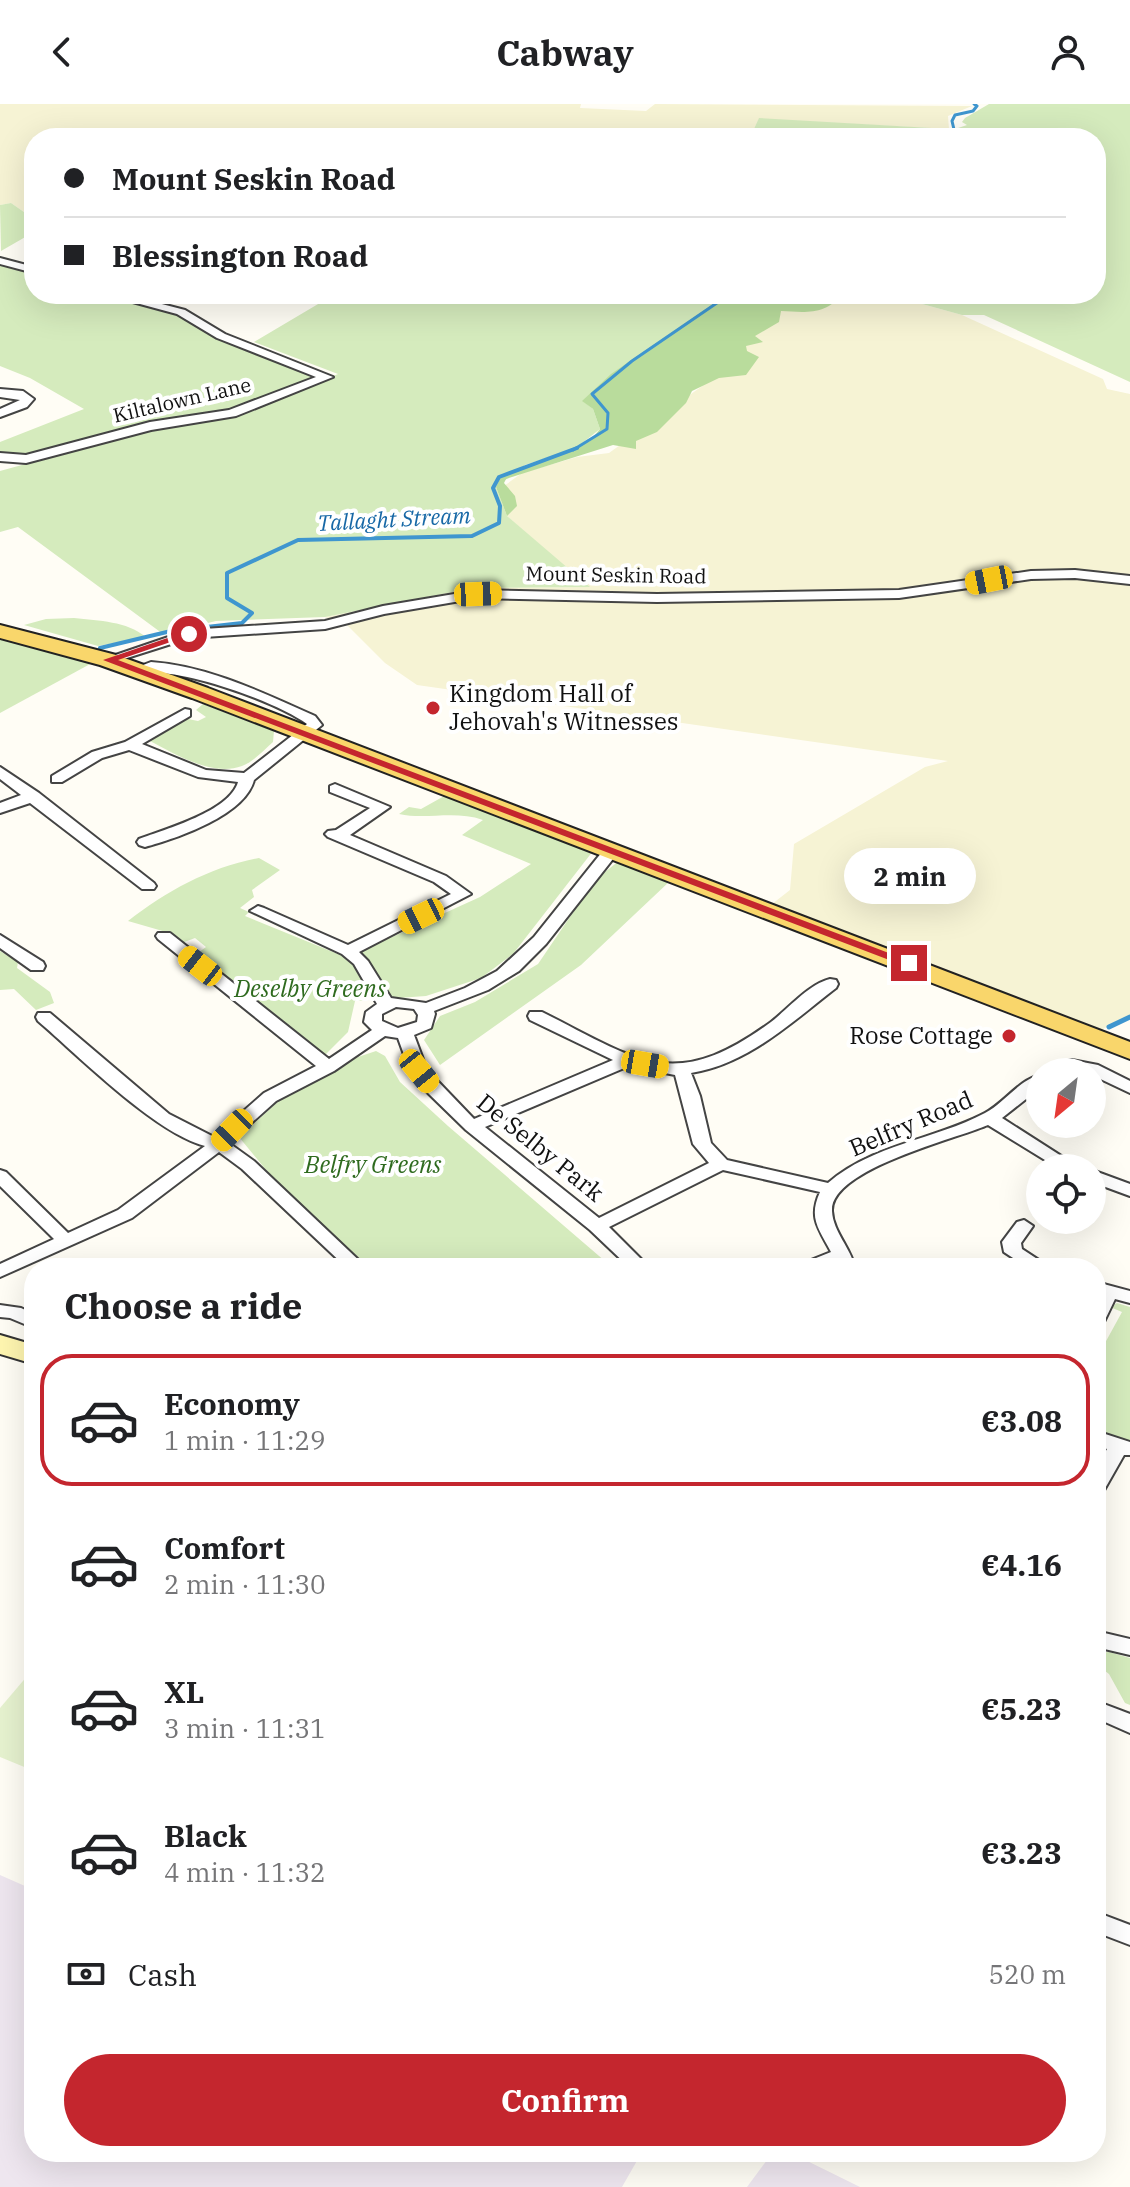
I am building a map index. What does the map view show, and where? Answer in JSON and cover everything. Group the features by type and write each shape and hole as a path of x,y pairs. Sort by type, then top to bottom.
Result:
{"main road":[{"path":"0,631 137,670 1130,1051"}],"street":[{"path":"0,261 24,267"},
{"name":"Kiltalown Lane","path":"0,457 26,459 150,426 232,413 327,377 221,336 181,312 149,304"},
{"path":"0,393 19,394 28,399 0,413"},
{"name":"Mount Seskin Road","path":"108,660 189,634 325,625 383,610 478,594 657,598 899,594 1031,575 1075,574 1130,580"},
{"path":"57,779 97,755 130,745 185,713"},
{"path":"130,745 203,774 247,778 304,733"},
{"path":"0,772 148,886"},
{"path":"145,842 235,803 248,787 247,778"},
{"path":"335,789 382,807 336,835 440,879 463,894 348,951"},
{"path":"0,808 34,796"},
{"path":"383,1030 372,1017 386,1004 403,1001 424,1009 485,986 511,969 553,924 581,883 612,850"},
{"path":"258,911 348,951 360,961 386,1004"},
{"path":"164,936 328,1067"},
{"path":"0,940 37,966"},
{"path":"536,1016 629,1060 681,1070 735,1052 830,984"},
{"path":"29,1258 125,1214 219,1144 270,1097 328,1067 383,1030 405,1033 425,1024 424,1009"},
{"path":"44,1017 163,1118 200,1139 219,1144 248,1165 347,1258"},
{"name":"De Selby Park","path":"405,1033 419,1071 472,1126 597,1226 721,1164"},
{"path":"472,1126 629,1060"},
{"path":"681,1070 692,1087 696,1130 707,1154 721,1164 830,1189 823,1203 823,1219 842,1258"},
{"path":"1106,1077 1130,1088"},
{"name":"Belfry Road","path":"830,1189 855,1172 895,1154 989,1118 1026,1090"},
{"path":"989,1118 1048,1154"},
{"path":"0,1176 66,1241"},
{"path":"1106,1181 1130,1190"},
{"path":"597,1226 631,1258"},
{"path":"1024,1226 1011,1242 1013,1252 1024,1258"},
{"path":"0,1271 24,1260"},
{"path":"1106,1291 1130,1297"},
{"path":"0,1311 14,1312 24,1317"},
{"path":"0,1344 24,1352"},
{"path":"1106,1473 1124,1448"},
{"path":"1106,1641 1130,1647"},
{"path":"1106,1713 1130,1724"},
{"path":"1106,1926 1130,1935"}],"shaded area":[{"path":"0,104 581,104 580,108 646,111 655,104 972,106 948,116 949,128 759,119 754,128 24,128 24,212 11,203 0,205"},
{"path":"782,304 922,304 962,315 1103,379 1107,389 1130,394 1130,1015 1101,1030 772,904 790,890 794,844 925,767 948,761 417,685 385,663 347,625 325,617 473,588 588,587 507,516 504,486 522,473 577,457 609,453 723,371 760,315"},
{"path":"0,1875 24,1886 24,2162 636,2162 622,2187 0,2187"},
{"path":"766,2162 809,2162 860,2187 747,2187"}],"green space":[{"path":"989,104 1130,104 1130,382 984,315 962,315 922,304 1106,304 1106,128 958,128 967,125 962,122"},
{"path":"759,118 932,128 754,128"},
{"path":"11,203 24,212 24,238 1,251 0,205"},
{"path":"0,265 24,270 24,304 139,304 175,313 212,335 326,379 231,413 26,457 0,454 0,442 84,409 30,378 0,366"},
{"path":"318,304 713,304 612,374 583,401 593,409 600,429 576,448 525,465 496,487 507,516 590,587 473,588 325,617 216,621 163,634 18,527 0,532 0,471 153,429 237,415 338,374 254,342"},
{"path":"712,304 831,304 806,312 781,311 779,322 755,336 763,342 746,346 747,351 759,357 746,375 719,378 692,391 686,403 657,432 636,441 636,449 613,445 506,479 504,483 515,496 517,506 507,516 496,487 501,477 590,441 600,429 593,409 582,401 611,374"},
{"path":"74,618 121,625 146,637 98,646 24,625 46,619"},
{"path":"0,637 92,663 0,713"},
{"path":"203,704 274,731 273,742 242,766 218,769 194,762 150,741 183,718 198,721 206,717 196,710"},
{"name":"Deselby Greens","path":"446,795 593,851 513,954 481,978 426,996 355,1001 348,1032 325,1055 195,955 206,947 195,938 179,944 173,934 128,921 190,882 223,867 259,858 280,870 252,890 254,897 240,908 249,912 245,916 338,954 370,947 480,897 531,864 462,835 483,820 462,816 399,814 409,807 421,809"},
{"name":"Deselby Greens","path":"620,860 670,881 581,965 440,1065 424,1040 440,1016 475,1002 538,964 595,880"},
{"path":"0,951 18,962 17,968 50,992 54,1003 36,1010 14,989 0,990"},
{"name":"Belfry Greens","path":"376,1051 385,1056 400,1082 601,1258 359,1258 290,1199 239,1137 280,1100 358,1057"},
{"path":"1117,1303 1130,1307 1130,1443 1106,1435 1106,1341 1122,1312 1110,1307"},
{"path":"1106,1652 1130,1658 1130,1705 1125,1703 1106,1672"},
{"path":"24,1680 24,1767 0,1757 0,1708"}],"waterway":[{"name":"Tallaght Stream","path":"954,128 955,115 973,111 977,106 974,104"},
{"name":"Tallaght Stream","path":"575,449 607,429 608,413 592,394 632,361 715,304"},
{"name":"Tallaght Stream","path":"100,648 171,631 242,623 252,613 227,598 227,573 298,540 472,536 499,523 500,506 493,488 499,477 575,449"},
{"path":"1109,1027 1130,1017"}],"place":[{"name":"Kingdom Hall of Jehovah's Witnesses","path":"433,708"},
{"name":"Rose Cottage","path":"1009,1036"}],"route":[{"path":"189,634 129,650 108,660 909,963"}]}
